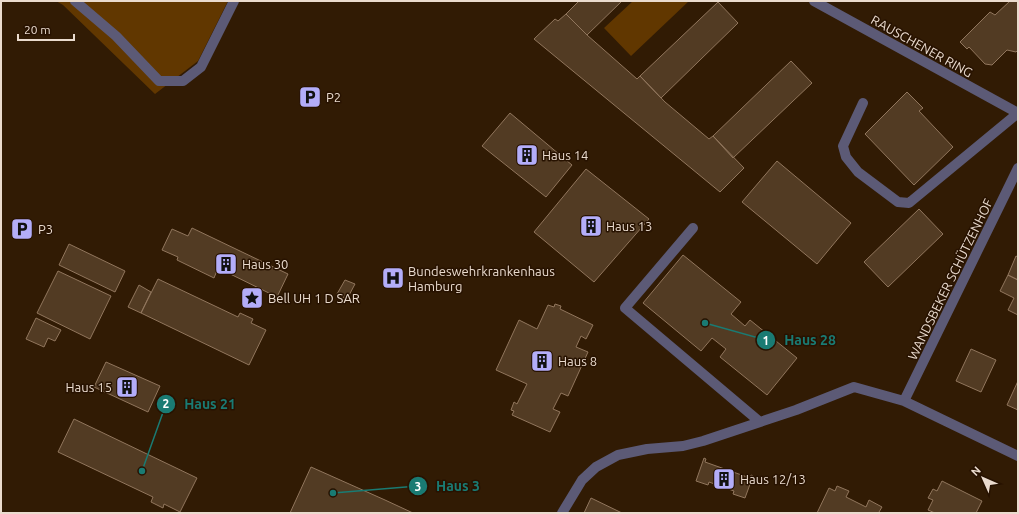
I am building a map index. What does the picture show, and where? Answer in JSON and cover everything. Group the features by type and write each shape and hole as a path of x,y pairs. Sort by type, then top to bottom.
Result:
{"street":[{"path":"75,1 116,36 159,81 183,81 201,66 234,1"},
{"name":"RAUSCHENER RING","path":"814,1 1018,113"},
{"path":"862,103 843,146 846,157 858,172 898,202 909,203 1018,113"},
{"name":"WANDSBEKER SCHÜTZENHOF","path":"904,402 1018,168"},
{"path":"693,228 625,308 760,422"},
{"path":"562,513 582,480 596,467 618,455 647,449 683,446 803,408 854,387 904,402 1018,456"}],"shaded area":[{"path":"56,1 228,1 198,61 155,94 63,5"},
{"path":"633,1 689,1 631,56 604,28"}],"building":[{"path":"579,1 622,1 587,35 566,14"},
{"path":"1010,1 1018,1 1018,50 1016,52 1007,50 992,65 985,64 969,47 967,49 960,42 990,12 995,15"},
{"path":"718,2 738,23 661,98 640,76"},
{"path":"566,14 587,35 637,79 640,76 665,102 709,139 713,136 744,168 720,192 534,39 555,19 558,21"},
{"path":"791,61 812,83 733,158 713,136"},
{"path":"907,92 923,108 919,111 953,147 914,185 865,134"},
{"name":"Haus 14","path":"510,113 572,165 546,197 482,146"},
{"path":"777,161 851,223 817,264 742,202"},
{"name":"Haus 13","path":"586,169 649,219 594,282 534,232"},
{"path":"919,209 943,234 888,287 864,262"},
{"name":"Haus 30","path":"192,228 288,274 277,297 218,268 214,278 177,260 178,257 162,250 172,229 188,236"},
{"path":"69,244 125,271 115,292 59,265"},
{"path":"683,255 741,302 731,314 745,326 750,320 797,358 767,395 720,357 726,349 712,338 701,351 643,303"},
{"path":"1016,256 1018,257 1018,280 1008,275"},
{"path":"58,271 111,296 90,339 37,313"},
{"path":"1008,275 1018,280 1018,315 1008,310 1014,298 1000,291"},
{"path":"158,279 238,317 240,313 253,319 251,323 266,330 249,365 141,313"},
{"path":"345,280 355,284 347,299 337,294"},
{"path":"139,285 151,292 141,313 128,307"},
{"name":"Haus 8","path":"555,304 561,306 560,309 593,325 586,339 581,336 576,347 588,352 568,396 561,393 553,409 560,412 550,432 512,415 514,411 511,410 514,402 517,404 527,384 496,370 519,320 537,329 548,305 554,307"},
{"path":"36,318 61,330 55,341 48,338 44,347 26,339"},
{"path":"971,349 996,360 981,392 956,381"},
{"name":"Haus 15","path":"106,362 160,386 148,412 94,387"},
{"path":"1018,381 1018,410 1007,405"},
{"path":"74,419 197,478 180,512 164,504 163,508 151,502 153,497 58,452"},
{"name":"Haus 12/13","path":"704,458 706,459 705,462 750,478 751,475 753,476 745,498 733,494 734,491 709,482 708,485 696,481"},
{"path":"311,467 385,500 413,513 290,513"},
{"path":"942,481 982,501 976,513 935,513 928,510 933,500 928,498 933,489 937,491"},
{"path":"837,486 849,491 846,497 866,507 869,500 882,507 879,512 881,513 817,513 829,488 835,491"},
{"path":"591,498 622,513 584,513"}],"place":[{"name":"P2","path":"310,97"},
{"name":"Haus 14","path":"527,155"},
{"name":"Haus 13","path":"591,226"},
{"name":"P3","path":"22,229"},
{"name":"Haus 30","path":"226,264"},
{"name":"Bundeswehrkrankenhaus Hamburg","path":"393,278"},
{"name":"Bell UH 1 D SAR","path":"252,298"},
{"name":"Haus 28","path":"705,323"},
{"name":"Haus 8","path":"542,361"},
{"name":"Haus 15","path":"127,387"},
{"name":"Haus 21","path":"142,471"},
{"name":"Haus 12/13","path":"724,479"},
{"name":"Haus 3","path":"333,493"}]}
